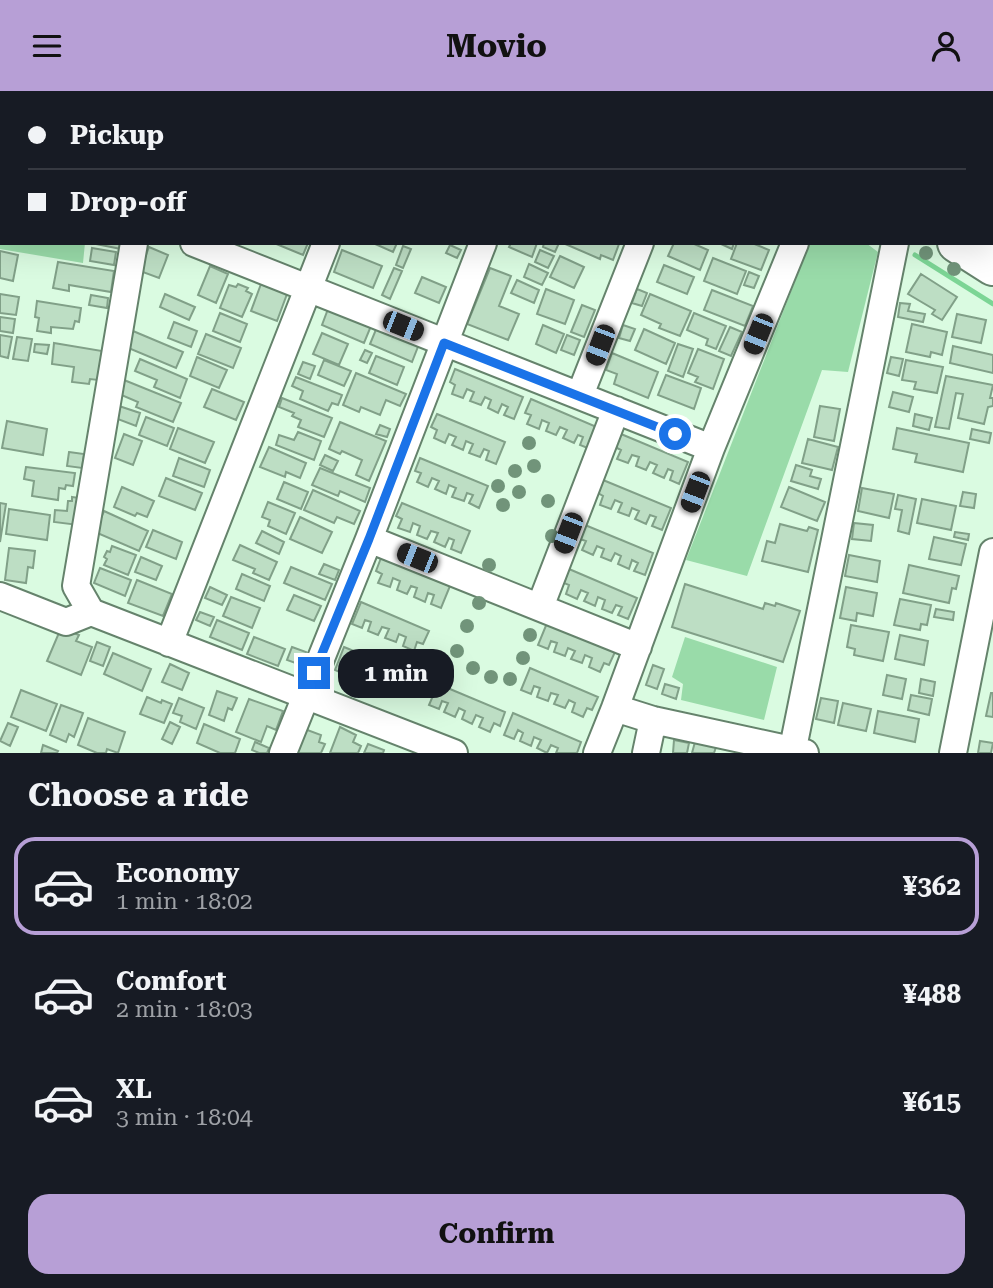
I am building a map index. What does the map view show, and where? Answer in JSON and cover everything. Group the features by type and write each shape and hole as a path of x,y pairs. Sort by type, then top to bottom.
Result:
{"highway":[{"path":"960,245 993,266"}],"street":[{"path":"134,245 76,586 91,612 454,753"},
{"path":"200,245 711,448"},
{"path":"169,643 325,245"},
{"path":"283,753 482,245"},
{"path":"580,395 639,245"},
{"path":"597,753 711,448 794,245"},
{"path":"615,708 653,720 796,752 895,245"},
{"path":"540,607 616,410"},
{"path":"369,539 638,647"},
{"path":"953,753 993,552"},
{"path":"0,596 66,622 91,612"},
{"path":"646,753 653,720"}],"green space":[{"path":"0,245 85,245 83,263 0,249"},
{"path":"809,245 869,245 878,252 848,372 822,370 747,576 686,560"},
{"path":"685,637 777,667 764,720 681,700 683,684 672,677"}],"building":[{"path":"101,245 121,245 121,249"},
{"path":"279,245 307,245 303,255"},
{"path":"377,245 396,245 393,252"},
{"path":"450,245 461,250 457,258 446,253"},
{"path":"510,245 536,245 532,257 509,247"},
{"path":"544,245 558,245 555,252"},
{"path":"568,245 619,245 613,260 601,255 600,259"},
{"path":"673,245 697,245 708,250 700,270 668,256"},
{"path":"736,245 757,245 769,250 761,270 731,259"},
{"path":"403,246 411,249 403,268 396,265"},
{"path":"149,247 168,255 159,278 140,271"},
{"path":"92,248 116,252 114,265 90,261"},
{"path":"342,250 382,266 373,288 334,272"},
{"path":"540,250 554,256 548,268 535,262"},
{"path":"0,251 18,255 13,281 0,278"},
{"path":"560,256 584,267 574,288 550,277"},
{"path":"713,258 746,271 737,294 704,281"},
{"path":"58,262 114,271 111,292 69,285 69,291 53,288"},
{"path":"529,264 548,273 542,285 524,277"},
{"path":"664,265 694,277 687,294 657,282"},
{"path":"210,266 228,274 216,303 198,295"},
{"path":"394,268 402,271 390,299 382,295"},
{"path":"490,268 511,276 499,306 519,314 508,340 467,324"},
{"path":"749,272 759,276 754,288 744,285"},
{"path":"921,274 957,297 942,320 932,314 935,310 908,294"},
{"path":"422,277 446,287 439,303 415,293"},
{"path":"517,280 539,290 534,303 511,293"},
{"path":"238,284 248,288 246,291 252,294 242,317 220,308 229,285 236,287"},
{"path":"261,284 287,294 277,321 251,311"},
{"path":"546,289 574,300 565,324 537,314"},
{"path":"637,289 647,293 642,306 632,303"},
{"path":"712,290 753,306 745,326 704,310"},
{"path":"0,294 19,297 16,315 0,313"},
{"path":"165,294 195,307 189,320 160,307"},
{"path":"650,294 691,311 680,336 659,328 661,324 641,315"},
{"path":"91,295 108,298 107,308 89,305"},
{"path":"37,301 81,308 79,322 75,321 73,329 51,327 51,333 37,331"},
{"path":"900,303 910,304 908,311 925,314 923,322 898,317"},
{"path":"582,305 595,310 584,337 571,332"},
{"path":"328,309 371,326 364,343 322,325"},
{"path":"220,313 247,324 240,342 213,331"},
{"path":"694,313 726,326 716,349 706,345 708,339 687,330"},
{"path":"957,314 986,320 981,343 952,337"},
{"path":"0,317 15,319 13,333 0,331"},
{"path":"174,322 197,331 191,347 168,338"},
{"path":"912,324 947,332 942,355 931,352 930,357 906,352"},
{"path":"543,325 564,334 556,353 536,344"},
{"path":"623,325 635,329 630,341 619,338"},
{"path":"377,327 419,344 412,362 370,344"},
{"path":"730,327 742,332 731,356 719,351"},
{"path":"644,329 675,343 666,364 635,350"},
{"path":"133,331 183,352 176,368 126,347"},
{"path":"322,333 348,344 339,365 313,354"},
{"path":"206,334 241,348 233,368 198,354"},
{"path":"0,335 12,337 8,358 0,356"},
{"path":"567,335 580,340 574,355 561,350"},
{"path":"17,337 32,339 28,361 13,359"},
{"path":"54,343 102,351 98,380 90,379 89,384 72,382 74,367 52,364"},
{"path":"35,344 49,345 47,354 34,352"},
{"path":"678,344 693,349 683,377 668,371"},
{"path":"953,346 993,355 993,373 950,363"},
{"path":"698,349 724,359 713,389 695,382 698,377 688,373"},
{"path":"365,350 372,353 367,363 360,360"},
{"path":"612,353 658,372 648,398 614,384 617,374 606,370"},
{"path":"376,356 404,367 397,385 369,373"},
{"path":"197,357 227,370 219,388 190,376"},
{"path":"891,357 903,359 899,376 887,373"},
{"path":"140,359 187,379 180,398 154,387 157,380 135,371"},
{"path":"324,360 351,371 344,386 318,375"},
{"path":"906,360 943,367 937,393 914,389 916,382 902,380"},
{"path":"303,362 315,366 310,379 298,374"},
{"path":"455,369 523,397 514,419 504,415 508,407 502,404 498,413 488,408 491,400 485,397 481,405 470,401 474,392 467,389 463,398 452,394 455,385 450,382"},
{"path":"356,373 406,394 400,406 386,400 380,415 361,407 359,412 343,405"},
{"path":"666,375 701,388 694,409 658,395"},
{"path":"946,376 993,385 990,398 993,398 993,406 988,407 984,424 958,418 963,394 956,393 949,429 935,427"},
{"path":"296,377 342,395 338,405 332,403 328,411 300,399 303,391 292,386"},
{"path":"124,380 181,403 173,422 136,407 138,402 119,394"},
{"path":"212,389 244,402 236,420 204,407"},
{"path":"893,392 913,397 909,412 889,407"},
{"path":"282,398 332,418 324,437 298,427 301,420 292,416 294,413 279,407"},
{"path":"531,399 599,428 590,449 580,445 583,437 578,435 574,443 563,438 567,430 560,427 556,435 546,431 549,423 542,420 539,429 527,424 531,415 525,413"},
{"path":"119,406 140,413 136,426 115,418"},
{"path":"820,406 840,409 834,441 814,437"},
{"path":"437,414 505,442 496,464 486,460 489,451 484,449 480,457 469,453 473,444 466,441 463,450 452,445 456,437 449,434 445,443 434,438 437,430 431,427"},
{"path":"915,414 932,418 929,430 913,426"},
{"path":"146,417 174,428 167,446 139,435"},
{"path":"7,421 47,429 43,455 2,448"},
{"path":"340,422 386,441 369,481 356,475 362,460 342,451 340,454 329,449"},
{"path":"380,425 390,429 387,437 376,434"},
{"path":"178,428 214,442 205,463 170,449"},
{"path":"897,428 969,443 963,472 915,462 917,454 893,449"},
{"path":"972,429 991,433 989,443 970,439"},
{"path":"298,432 321,441 314,460 276,445 279,435 294,440"},
{"path":"124,434 142,441 133,465 115,458"},
{"path":"621,434 688,462 679,484 670,480 673,471 668,469 664,478 653,473 657,465 650,462 646,470 636,466 639,457 632,455 628,463 617,459 621,450 615,447"},
{"path":"808,439 838,447 832,470 802,463"},
{"path":"269,447 306,463 300,478 286,472 285,477 260,467"},
{"path":"69,452 84,454 82,468 67,466"},
{"path":"325,455 338,461 333,471 320,465"},
{"path":"179,458 210,470 204,487 173,476"},
{"path":"420,458 488,486 479,508 469,503 473,495 467,493 464,501 452,497 456,488 449,485 446,494 435,489 439,481 432,478 428,487 417,482 421,473 415,471"},
{"path":"796,465 812,470 810,476 821,479 818,489 791,481"},
{"path":"26,467 75,473 73,486 59,488 58,500 32,496 34,481 24,479"},
{"path":"320,468 370,488 365,502 340,491 338,496 312,485"},
{"path":"166,478 202,493 195,510 159,496"},
{"path":"603,480 671,508 662,530 652,526 656,517 650,515 646,524 635,519 639,511 632,508 629,516 618,512 622,503 615,500 611,509 600,505 603,496 598,493"},
{"path":"284,482 308,492 301,509 277,499"},
{"path":"122,487 154,501 147,517 137,513 135,516 114,507"},
{"path":"789,487 825,502 817,521 781,507"},
{"path":"862,488 894,494 889,518 858,511"},
{"path":"313,490 360,511 354,524 337,517 334,523 304,510"},
{"path":"963,492 976,494 974,508 960,506"},
{"path":"898,495 916,499 909,534 898,531 902,510 895,509"},
{"path":"72,497 80,498 78,525 54,522 55,510 67,511 68,501 72,501"},
{"path":"922,499 956,506 951,530 917,523"},
{"path":"268,502 295,513 286,534 268,526 270,520 262,517"},
{"path":"0,503 6,504 0,542"},
{"path":"402,503 470,531 461,553 451,549 454,540 449,538 445,547 434,542 438,533 431,531 427,539 417,535 420,526 413,523 410,532 398,528 402,519 396,516"},
{"path":"9,509 50,515 47,540 6,534"},
{"path":"104,511 148,531 139,551 95,532"},
{"path":"300,517 332,532 322,553 290,539"},
{"path":"854,523 873,525 871,541 852,539"},
{"path":"780,524 807,531 809,527 818,530 808,572 762,561 767,541 775,543"},
{"path":"585,525 653,553 645,575 634,571 638,563 632,560 629,569 618,564 621,556 615,553 611,561 601,557 604,549 597,546 593,555 582,550 586,541 580,539"},
{"path":"153,530 182,542 176,559 146,547"},
{"path":"262,531 284,542 279,554 256,543"},
{"path":"955,532 969,534 968,540 954,537"},
{"path":"934,537 966,544 961,565 929,559"},
{"path":"240,545 277,562 269,580 253,573 255,569 233,560"},
{"path":"112,546 136,555 128,575 104,565 107,559 104,557"},
{"path":"9,548 35,551 33,568 28,567 26,583 5,580"},
{"path":"849,555 880,561 877,582 845,576"},
{"path":"141,557 162,566 156,580 135,572"},
{"path":"381,558 450,586 441,608 431,604 434,595 428,593 425,602 414,597 417,588 411,586 407,594 397,590 400,581 393,578 390,587 378,583 382,574 376,571"},
{"path":"324,564 339,570 335,580 319,574"},
{"path":"909,565 959,576 956,589 952,588 949,603 903,593"},
{"path":"291,567 332,584 325,600 284,583"},
{"path":"100,568 131,580 125,596 94,583"},
{"path":"569,569 637,598 628,619 618,615 622,607 616,605 612,613 602,609 605,600 598,597 595,606 584,601 588,593 581,590 577,599 566,594 569,585 564,583"},
{"path":"242,574 270,586 264,601 236,589"},
{"path":"137,580 172,594 163,616 128,603"},
{"path":"685,584 763,609 765,603 775,606 776,603 800,611 783,662 672,627"},
{"path":"210,587 227,595 222,605 205,598"},
{"path":"846,587 877,593 873,616 857,613 856,621 840,618"},
{"path":"294,595 321,606 314,621 287,610"},
{"path":"231,597 260,608 252,628 223,616"},
{"path":"900,599 931,605 927,625 921,624 920,630 894,625"},
{"path":"361,602 429,631 423,644 417,642 414,651 403,646 406,637 399,634 396,642 385,638 389,629 382,627 378,635 368,631 371,622 365,620 362,628 352,624"},
{"path":"936,609 954,612 953,620 934,617"},
{"path":"200,612 214,617 210,626 196,620"},
{"path":"217,620 249,633 242,650 210,637"},
{"path":"547,623 615,652 609,665 604,663 600,672 589,667 592,658 585,655 582,663 571,659 575,651 568,648 565,656 554,652 557,643 551,641 548,649 538,645"},
{"path":"851,625 889,632 883,661 854,655 855,649 847,647"},
{"path":"61,628 79,635 76,641 92,647 81,675 47,661"},
{"path":"900,635 928,641 924,665 895,659"},
{"path":"254,637 285,649 278,666 247,654"},
{"path":"97,642 110,647 103,666 90,661"},
{"path":"292,647 306,652 301,665 287,660"},
{"path":"344,647 412,675 406,690 400,687 396,696 385,692 389,683 382,680 378,688 368,684 371,675 365,672 361,681 350,677 353,668 348,665 344,674 335,670"},
{"path":"113,653 151,669 142,691 104,674"},
{"path":"170,664 189,673 182,690 162,682"},
{"path":"653,665 664,669 657,689 646,685"},
{"path":"530,668 598,697 592,710 587,708 583,717 572,712 575,703 569,700 565,708 554,704 558,695 551,693 548,701 537,697 540,688 534,686 531,694 521,690"},
{"path":"887,675 906,679 902,699 883,695"},
{"path":"921,679 935,682 933,696 919,693"},
{"path":"438,684 505,712 500,726 494,723 490,732 479,727 483,718 476,715 472,724 462,719 465,711 459,708 455,717 444,712 448,703 442,701 439,709 429,705"},
{"path":"665,684 679,688 676,699 662,694"},
{"path":"21,690 57,704 46,731 11,717"},
{"path":"217,691 237,698 232,710 228,708 224,721 209,715"},
{"path":"993,693 993,717 986,716"},
{"path":"911,695 932,699 929,715 908,710"},
{"path":"147,697 172,704 164,723 140,714"},
{"path":"179,698 204,708 196,729 180,722 182,716 173,713"},
{"path":"821,698 838,701 834,723 816,719"},
{"path":"249,699 283,711 276,730 267,726 261,742 236,732"},
{"path":"843,703 871,709 866,731 838,725"},
{"path":"61,705 83,713 74,737 69,734 66,742 50,735"},
{"path":"878,711 919,719 915,742 874,733"},
{"path":"513,713 581,742 577,753 556,753 558,748 551,745 547,753 537,748 541,740 534,737 531,746 520,741 523,733 518,730 514,739 504,735"},
{"path":"88,718 125,732 118,753 107,749 106,753 97,753 78,745"},
{"path":"170,722 180,727 172,744 162,739"},
{"path":"8,723 18,727 10,746 0,741"},
{"path":"204,724 240,739 235,753 220,753 197,743"},
{"path":"340,727 356,735 353,742 361,746 358,753 330,753"},
{"path":"302,728 321,735 319,742 325,744 321,753 292,753"},
{"path":"674,740 689,743 687,753 673,753"},
{"path":"980,741 993,743 991,753 978,753"},
{"path":"255,742 269,748 267,753 252,750"},
{"path":"695,742 716,747 714,753 692,753"},
{"path":"368,744 384,750 383,753 364,753"},
{"path":"43,745 58,751 41,753"}],"waterway":[{"path":"915,255 993,304"}],"route":[{"path":"314,673 444,343 675,434"}]}
